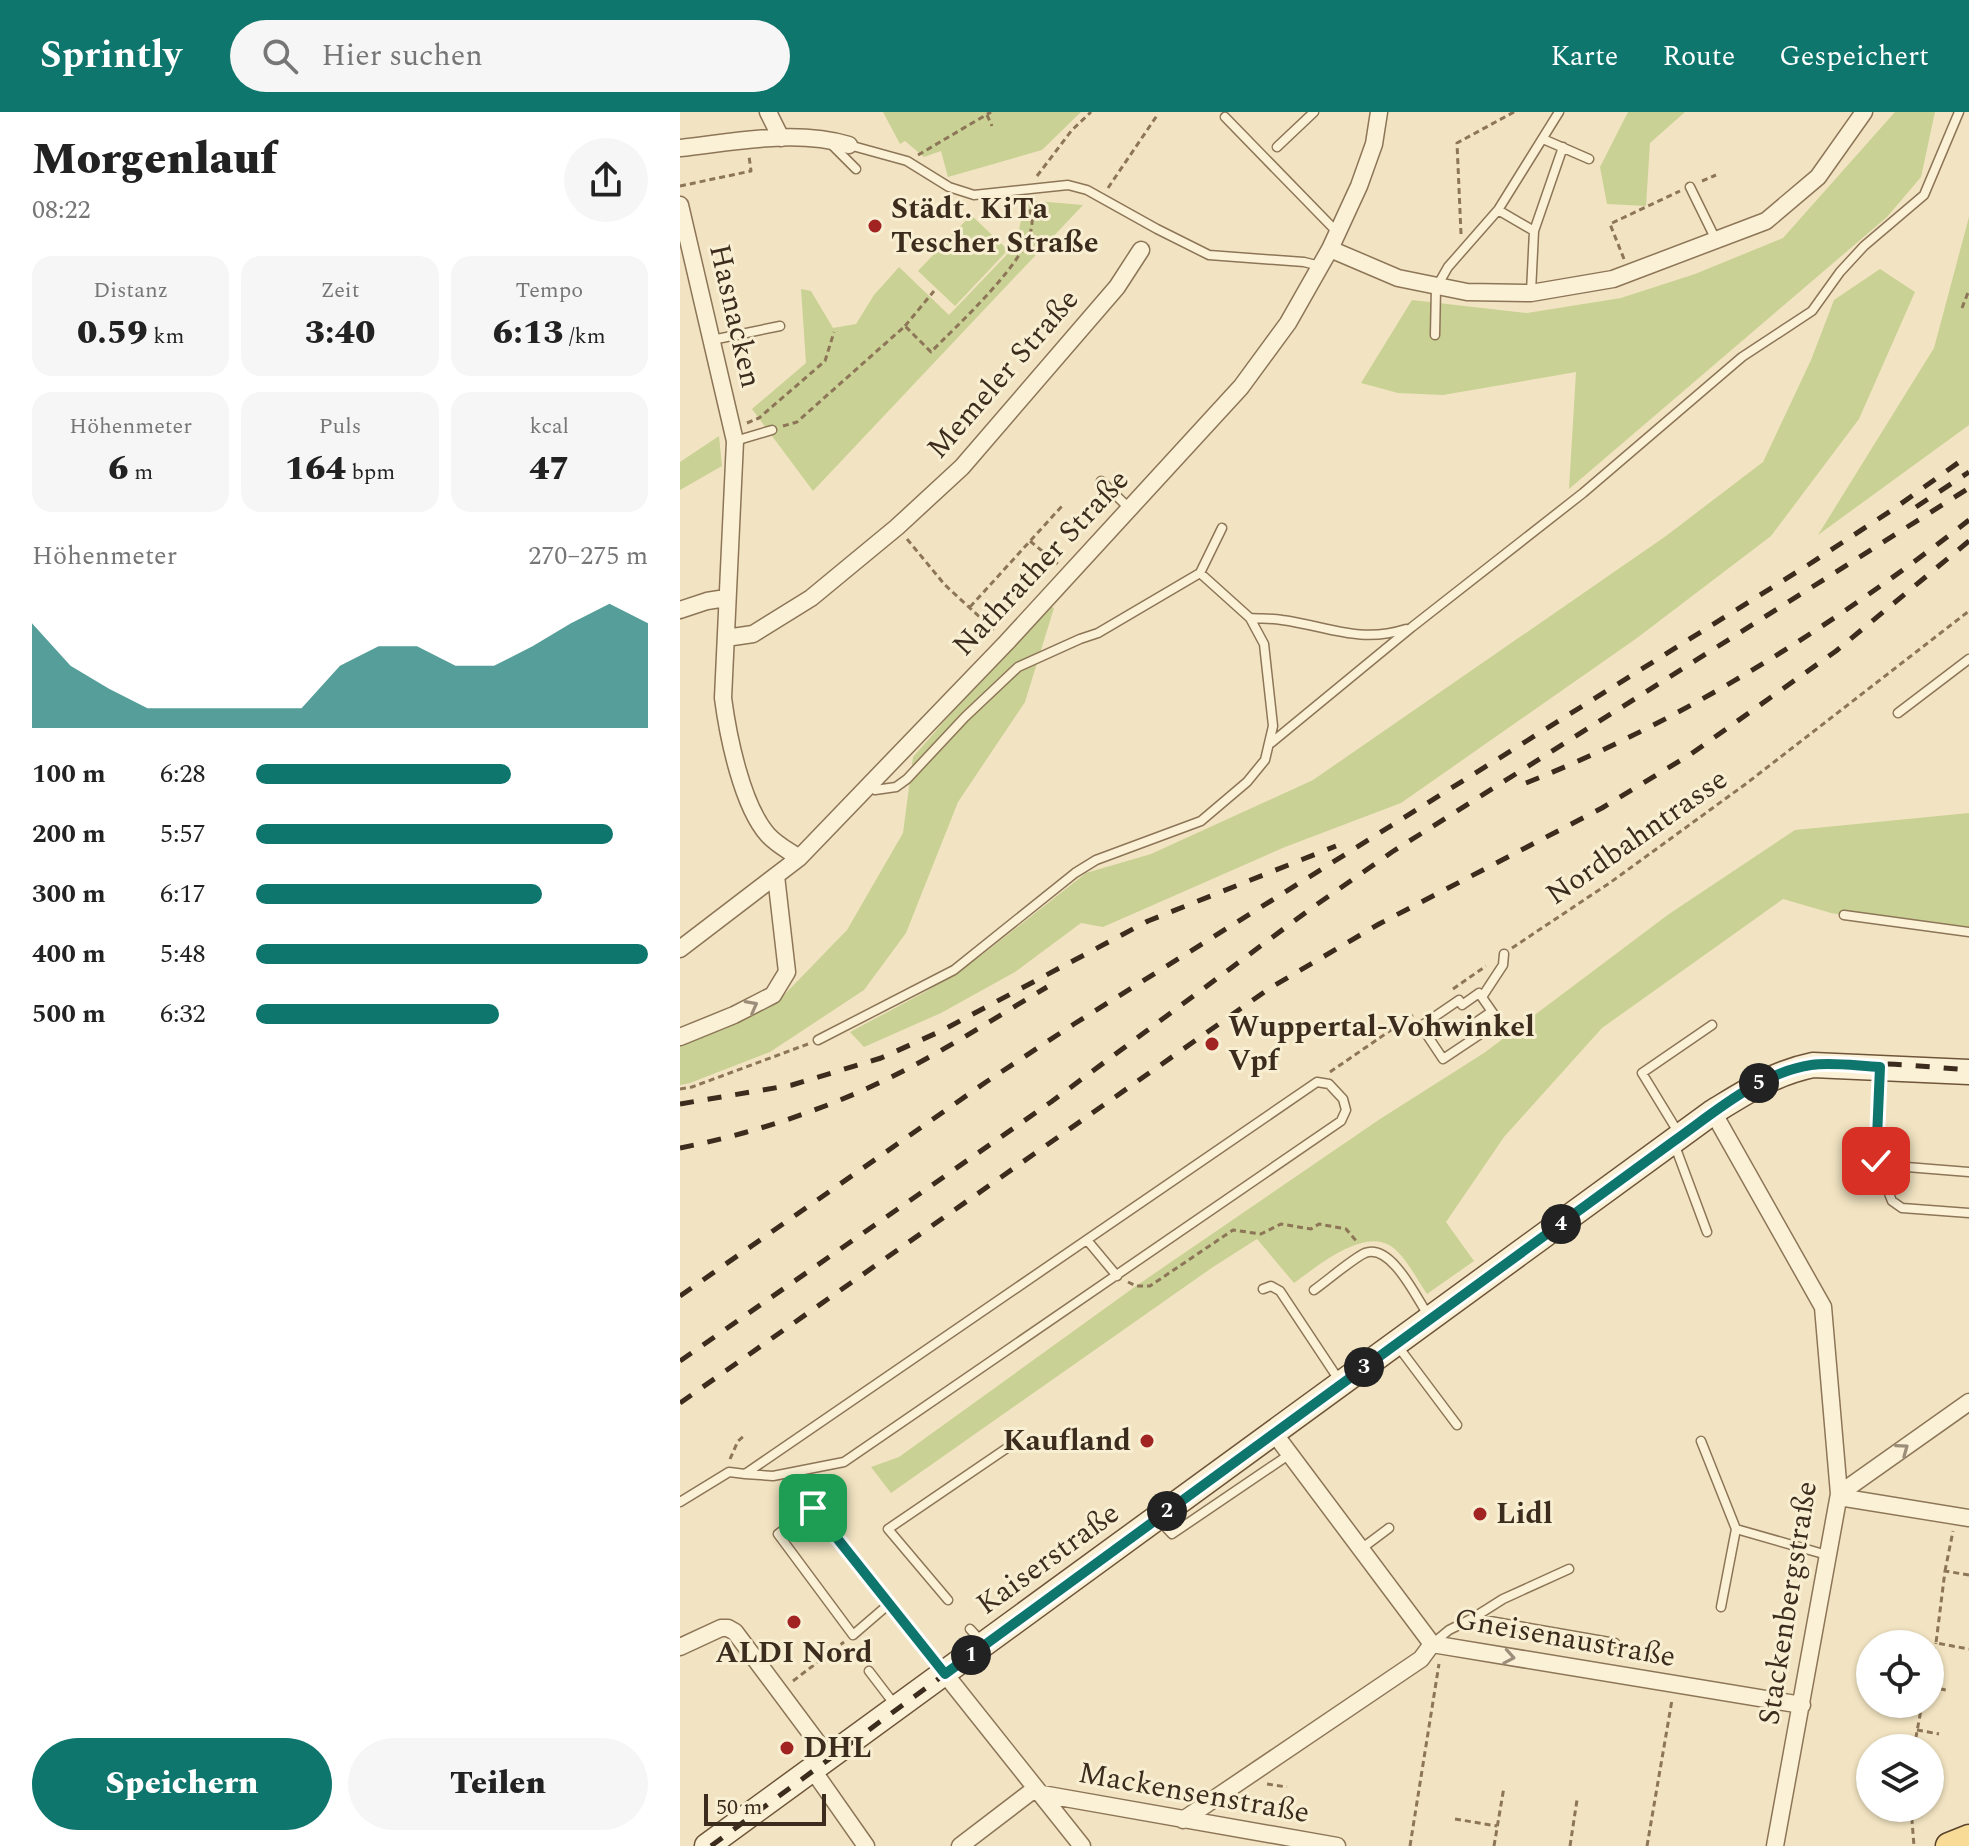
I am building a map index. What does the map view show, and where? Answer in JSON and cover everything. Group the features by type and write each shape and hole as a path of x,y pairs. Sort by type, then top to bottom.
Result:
{"main road":[{"name":"Kaiserstraße","path":"707,1846 945,1674 977,1637 1158,1518 1713,1112 1765,1080 1788,1070 1813,1065 1969,1072"},
{"path":"1949,1846 1969,1838"}],"street":[{"path":"768,112 781,138"},
{"name":"Nathrather Straße","path":"680,949 799,858 1007,642 1241,387 1288,323 1330,249 1374,144 1379,112"},
{"path":"1330,249 1398,278 1436,288 1531,293 1585,285 1630,273 1766,221 1818,177 1864,112"},
{"path":"680,148 824,137 849,145"},
{"name":"Hasnacken","path":"680,205 734,435 723,698 736,765 747,797 768,834 799,858"},
{"name":"Memeler Straße","path":"726,638 753,634 785,617 897,527 962,467 1117,287 1141,250"},
{"path":"680,610 726,598"},
{"path":"680,1037 773,995 787,972 776,876"},
{"name":"Stackenbergstraße","path":"1713,1112 1823,1307 1839,1496 1777,1845"},
{"path":"1839,1496 1969,1402"},
{"path":"1274,1433 1437,1645"},
{"path":"1839,1496 1963,1517"},
{"path":"680,1647 721,1628 735,1632 787,1702 866,1846"},
{"name":"Gneisenaustraße","path":"1183,1820 1410,1668 1437,1645 1802,1705"},
{"path":"945,1674 1082,1846"},
{"path":"960,1846 1039,1791"},
{"name":"Mackensenstraße","path":"1039,1791 1337,1846"}],"lane":[{"path":"1277,147 1314,112"},
{"path":"1435,335 1436,288 1448,267 1498,210 1559,112"},
{"path":"1271,743 1583,493 1742,357 1812,311 1840,272 1864,246 1924,195 1959,112"},
{"path":"1225,117 1338,232"},
{"path":"824,137 856,169"},
{"path":"1543,139 1589,159"},
{"path":"849,145 907,161 949,187 974,195 1068,185 1087,190 1209,255 1321,266"},
{"path":"1531,293 1534,231 1563,147"},
{"path":"1690,187 1717,240"},
{"path":"1498,210 1534,231"},
{"path":"712,340 780,326"},
{"path":"734,435 772,430"},
{"path":"1101,481 1130,509"},
{"path":"869,785 875,790 886,790 907,779 965,717 1018,667 1098,633 1200,573 1222,528"},
{"path":"818,1040 954,970 1075,873 1096,860 1201,821 1247,782 1265,760 1273,726 1264,644 1250,618 1200,573"},
{"path":"1250,618 1282,620 1358,636 1392,633 1412,627"},
{"path":"1898,713 1969,659"},
{"path":"1844,915 1969,932"},
{"path":"1482,997 1503,965 1504,954"},
{"path":"1479,993 1482,997 1495,1016 1491,1019 1488,1014 1472,1025 1479,1035 1443,1059 1421,1026 1459,1000 1462,1005 1479,993"},
{"path":"1707,1232 1677,1139 1642,1073 1712,1025"},
{"path":"1880,1067 1876,1161 1892,1201 1902,1208 1969,1213"},
{"path":"680,1502 729,1472 745,1474 773,1476 844,1462 1341,1121 1346,1110 1343,1099 1329,1084 1317,1082 745,1474"},
{"path":"1876,1161 1894,1166 1969,1172"},
{"path":"1087,1240 1117,1276"},
{"path":"1314,1290 1366,1253 1378,1252 1390,1258 1431,1319"},
{"path":"1263,1289 1271,1286 1280,1291 1342,1384"},
{"path":"1396,1344 1457,1425"},
{"path":"1701,1441 1736,1529 1721,1607"},
{"path":"948,1600 888,1529 1007,1448"},
{"path":"1158,1518 1172,1534 1290,1454"},
{"path":"889,1604 853,1635 778,1534 813,1508 945,1674"},
{"path":"1361,1549 1389,1528"},
{"path":"1736,1529 1828,1555"},
{"path":"1437,1645 1449,1630 1503,1599 1569,1569"},
{"path":"1473,1618 1615,1643"},
{"path":"869,1671 897,1708"}],"path":[{"path":"905,326 931,352 993,288 1028,241 1033,221 1024,197 1027,190 1072,130 1091,112"},
{"path":"1461,237 1457,143 1514,112"},
{"path":"907,161 989,113 992,126"},
{"path":"1107,189 1158,114"},
{"path":"680,186 751,171 746,141"},
{"path":"1630,273 1610,224 1716,175"},
{"path":"1962,308 1969,290"},
{"path":"772,430 797,422 905,326 934,291"},
{"path":"734,435 759,418 825,361 834,332"},
{"path":"970,607 1062,506"},
{"path":"897,527 945,585 1007,642"},
{"path":"1030,541 1070,573"},
{"name":"Nordbahntrasse","path":"1443,995 1611,882 1747,783 1969,611"},
{"path":"1317,1082 1418,1012"},
{"path":"680,1089 818,1040"},
{"path":"1117,1276 1136,1286 1150,1286 1233,1230 1261,1234 1281,1224 1311,1229 1319,1224 1346,1229 1366,1253"},
{"path":"729,1472 728,1464 738,1441 744,1436"},
{"path":"1938,1630 1945,1571 1963,1517"},
{"path":"1945,1571 1969,1575"},
{"path":"798,1677 853,1635"},
{"path":"1944,1644 1969,1649"},
{"path":"1410,1846 1437,1645"},
{"path":"1647,1846 1674,1685"},
{"path":"1916,1734 1919,1718"},
{"path":"1917,1730 1939,1734"},
{"path":"1494,1846 1504,1787"},
{"path":"1570,1846 1577,1800"},
{"path":"1455,1819 1497,1826"},
{"path":"1912,1822 1914,1846"}],"green space":[{"path":"883,112 1081,112 1042,150 948,177 941,151 924,157 905,141 900,144"},
{"path":"1628,112 1685,112 1650,143 1646,206 1607,204 1600,167"},
{"path":"1895,112 1935,112 1921,177 1887,217 1569,489 1576,372 1443,395 1398,393 1361,383 1412,300 1527,313 1621,298 1695,274 1783,238"},
{"path":"1025,200 1083,205 813,491 752,409 806,363 801,289 811,291 833,328 856,324 874,295 899,267 949,315 1016,245"},
{"path":"971,215 1008,250 955,306 918,271"},
{"path":"1969,217 1969,425 1818,535 1934,348"},
{"path":"1880,269 1915,292 1859,419 1771,536 1637,638 1401,803 1285,847 1103,927 1081,923 1015,972 941,1013 864,1047 850,1032 925,992 982,955 1086,873 1151,854 1313,780 1666,536 1763,462 1811,360 1834,300"},
{"path":"719,436 722,466 680,490 680,462"},
{"path":"1046,605 1054,608 1025,702 958,802 906,933 864,990 770,1052 680,1085 680,1042 735,1020 784,995 847,930 903,833 913,757"},
{"path":"1969,813 1969,935 1831,913 1783,899 1602,1028 1504,1137 1446,1222 1474,1261 1427,1294 1395,1249 1378,1241 1365,1242 1339,1252 1294,1283 1257,1239 891,1493 871,1467 899,1457 1136,1286 1380,1119 1484,1053 1669,914 1795,830"}],"railway":[{"path":"680,1296 1074,1024 1808,565 1969,455"},
{"path":"1916,507 1969,472"},
{"path":"680,1361 1051,1102 1392,852 1969,488"},
{"path":"1526,783 1644,730 1757,667 1865,597 1969,520"},
{"path":"680,1403 1270,988 1379,924 1602,808 1691,754 1836,651 1969,541"},
{"path":"680,1104 792,1085 881,1058 941,1031 1148,921 1336,846"},
{"path":"680,1148 732,1136 834,1103 925,1059 1047,987"},
{"path":"711,1846 1728,1100 1768,1079 1824,1066 1881,1064 1969,1070"}],"place":[{"name":"Städt. KiTa Tescher Straße","path":"875,226"},
{"name":"Wuppertal-Vohwinkel Vpf","path":"1212,1044"},
{"name":"Kaufland","path":"1147,1441"},
{"name":"Lidl","path":"1480,1514"},
{"name":"ALDI Nord","path":"794,1622"},
{"name":"DHL","path":"787,1748"}],"route":[{"path":"813,1508 945,1674 1713,1112 1765,1080 1788,1070 1813,1065 1880,1067 1876,1161"}]}
